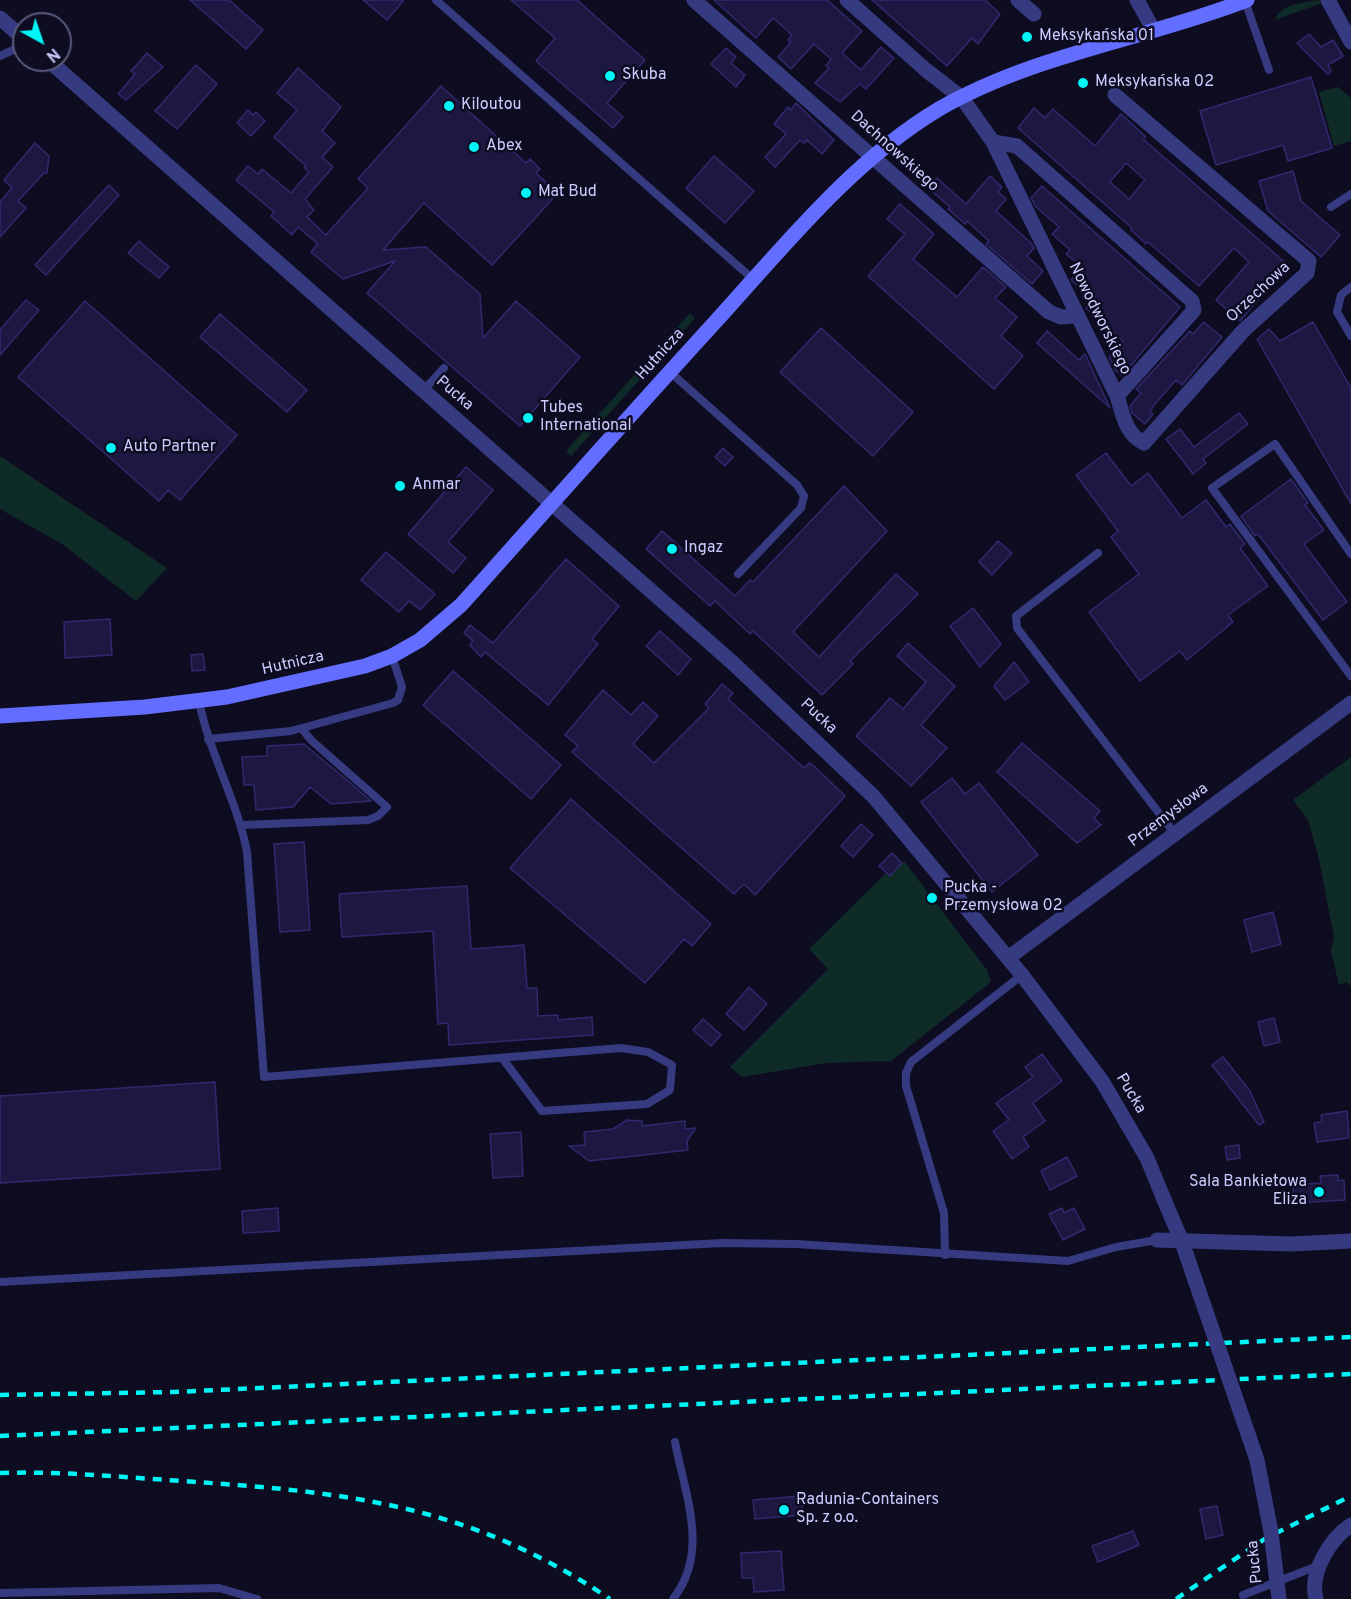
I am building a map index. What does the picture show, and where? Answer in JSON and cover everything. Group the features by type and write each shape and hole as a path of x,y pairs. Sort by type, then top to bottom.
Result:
{"main road":[{"name":"Hutnicza","path":"0,716 145,707 227,697 365,666 392,656 420,640 461,605 823,205 873,157 897,138 962,98 1008,77 1248,0"}],"street":[{"name":"Dachnowskiego","path":"694,0 1049,312 1061,317 1076,316"},
{"name":"Nowodworskiego","path":"847,0 926,70 962,98 993,142 1117,396 1194,310 1192,301 1017,146 993,142"},
{"path":"1018,0 1034,14"},
{"path":"1137,0 1153,29"},
{"path":"1148,0 1153,29"},
{"path":"1328,0 1351,42"},
{"path":"0,18 12,28"},
{"name":"Pucka","path":"62,72 734,664 847,770 874,797 1022,975 1102,1082 1147,1158 1182,1242 1257,1460 1271,1533 1279,1599"},
{"name":"Orzechowa","path":"1115,95 1309,261 1307,273 1243,331 1144,443 1136,439 1127,429 1117,396"},
{"name":"Przemysłowa","path":"1008,958 1351,703"},
{"path":"1157,1240 1291,1244 1351,1241"},
{"path":"1317,1599 1314,1581 1320,1566 1340,1533 1351,1525"}],"lane":[{"path":"436,0 754,280"},
{"path":"1248,0 1269,70"},
{"path":"1331,207 1351,194"},
{"path":"1351,287 1341,295 1337,312 1351,336"},
{"path":"423,390 444,368"},
{"path":"670,372 797,485 804,496 801,508 738,574"},
{"path":"1351,554 1275,444 1212,488 1351,676"},
{"path":"1098,553 1016,616 1017,628 1175,834"},
{"path":"208,739 302,729 398,700 402,687 392,656"},
{"path":"199,701 208,739 242,825 248,852 264,1077 621,1048 648,1052 672,1065 670,1090 648,1104 542,1111 503,1059"},
{"path":"242,825 368,820 378,816 387,807 311,740 302,729"},
{"path":"945,1256 944,1213 906,1086 906,1073 911,1062 1022,975"},
{"path":"0,1282 722,1244 796,1244 945,1256 1068,1262 1116,1247 1157,1240"},
{"path":"673,1599 688,1574 695,1542 675,1442"},
{"path":"1243,1595 1320,1566"},
{"path":"0,1593 219,1588 257,1599"}],"green space":[{"path":"1319,0 1322,3 1275,20 1278,14 1287,7"},
{"path":"1338,87 1351,98 1351,141 1334,146 1319,92"},
{"path":"690,313 695,318 571,456 566,451"},
{"path":"0,456 167,568 136,601 62,544 0,509"},
{"path":"1351,757 1351,987 1347,982 1339,985 1331,951 1334,938 1319,859 1308,820 1293,800"},
{"path":"904,861 987,970 991,982 891,1061 826,1063 742,1077 730,1067 828,969 809,949 886,873 890,876"}],"building":[{"path":"190,0 229,0 263,30 246,49"},
{"path":"363,0 404,0 387,20"},
{"path":"511,0 577,0 645,60 607,103 623,117 613,128 536,61 555,38"},
{"path":"714,0 827,0 862,31 842,53 861,70 881,47 894,58 866,89 860,84 840,102 815,83 829,68 826,66 831,59 814,44 791,69 778,57 791,42 788,40 792,35 773,18 756,38"},
{"path":"872,0 985,0 1000,14 978,44 972,38 947,66"},
{"path":"1309,34 1321,47 1333,40 1343,56 1328,65 1331,71 1328,74 1297,43"},
{"path":"726,48 736,57 731,63 745,75 736,87 711,64"},
{"path":"147,53 163,67 126,100 118,94 135,74 131,71"},
{"path":"196,65 217,84 177,129 155,111"},
{"path":"298,68 341,107 322,131 335,143 322,157 333,167 305,199 314,210 307,217 326,235 368,188 358,179 441,86 526,163 530,159 540,169 536,173 558,193 492,265 424,203 383,250 426,247 480,294 483,338 516,301 580,357 520,426 367,293 395,261 343,279 311,252 318,244 298,227 292,235 271,216 274,212 236,180 248,166 258,174 262,169 291,193 309,172 304,168 306,166 274,137 297,110 277,93"},
{"path":"1311,77 1332,148 1288,161 1283,145 1216,165 1200,111"},
{"path":"796,103 834,140 822,154 807,140 804,143 800,140 775,167 765,157 786,134 774,124 788,107 791,110"},
{"path":"1034,108 1045,118 1053,109 1095,146 1121,114 1146,137 1143,139 1288,265 1240,321 1216,300 1249,262 1234,248 1199,286 1148,242 1146,244 1131,230 1132,228 1018,128","holes":["1126,163 1145,180 1129,199 1110,182"]},
{"path":"248,110 253,115 256,112 265,121 251,136 237,123"},
{"path":"35,143 49,156 47,173 44,173 18,201 26,208 0,237 0,202 12,188 4,180"},
{"path":"714,156 754,191 725,223 686,188"},
{"path":"1293,171 1301,201 1340,235 1321,257 1268,211 1259,181"},
{"path":"990,176 1002,187 998,192 1006,199 996,211 1031,243 1034,248 1027,256 1043,271 1032,284 986,244 989,241 967,221 965,224 928,188 937,178 966,204"},
{"path":"109,185 119,195 46,275 35,265"},
{"path":"1042,186 1180,307 1122,376 1115,370 1109,357 1123,341 1086,308 1094,300 1071,280 1082,267 1066,254 1070,250 1052,234 1059,227 1035,206 1031,198"},
{"path":"900,204 934,234 913,259 957,297 983,267 1006,287 995,298 1017,317 1001,336 1023,356 994,389 868,276 905,234 887,219"},
{"path":"139,241 169,267 159,278 128,253"},
{"path":"26,300 39,310 0,355 0,330"},
{"path":"85,301 237,435 180,500 168,490 159,501 18,377"},
{"path":"220,314 307,390 287,412 200,337"},
{"path":"1204,322 1222,337 1182,385 1176,380 1154,405 1150,412 1153,414 1145,424 1132,413 1130,406 1141,393 1136,389 1190,331 1193,334"},
{"path":"1313,322 1351,388 1351,504 1257,339 1269,329 1280,341"},
{"path":"821,328 913,412 873,456 780,372"},
{"path":"1047,331 1079,360 1085,354 1110,408 1037,343"},
{"path":"1239,413 1248,424 1203,459 1206,463 1193,474 1166,439 1180,429 1194,447"},
{"path":"723,448 733,457 725,466 715,457"},
{"path":"1106,453 1131,486 1148,473 1182,518 1206,500 1226,527 1230,524 1245,544 1240,548 1268,586 1228,615 1233,622 1187,660 1180,651 1140,681 1089,612 1139,574 1111,537 1118,531 1076,475"},
{"path":"466,467 493,490 448,542 466,558 453,573 408,534"},
{"path":"1291,479 1308,503 1305,505 1324,530 1304,544 1347,602 1323,620 1258,534 1255,536 1241,516"},
{"path":"844,486 887,531 793,632 819,657 896,574 918,594 850,661 853,664 822,695 753,631 750,634 715,601 710,606 646,549 662,531 735,596 750,580 753,582"},
{"path":"998,541 1012,553 992,575 979,562"},
{"path":"386,552 435,594 420,610 409,601 399,612 361,580"},
{"path":"566,559 619,606 592,639 598,644 548,705 485,652 481,657 470,645 473,641 464,633 470,625 493,643"},
{"path":"973,608 1001,644 980,667 950,626"},
{"path":"110,619 112,655 65,658 64,622"},
{"path":"660,631 691,659 678,675 646,646"},
{"path":"908,643 955,686 921,725 947,748 911,786 856,736 890,698 903,709 926,682 897,656"},
{"path":"203,654 205,670 192,671 191,655"},
{"path":"1014,662 1029,682 1005,700 994,686"},
{"path":"453,671 561,765 531,799 423,705"},
{"path":"722,684 733,693 728,699 804,768 809,763 814,766 845,796 755,895 744,884 734,894 572,752 578,746 565,735 603,690 631,715 643,702 658,716 633,744 654,763 709,708 705,704"},
{"path":"1022,743 1100,811 1094,818 1101,825 1077,843 997,772"},
{"path":"304,744 371,801 331,804 310,787 293,807 256,810 254,785 244,785 242,757 267,756 267,746"},
{"path":"952,778 965,794 979,783 1038,855 992,892 921,802"},
{"path":"571,799 711,924 692,946 684,939 645,983 510,868"},
{"path":"861,824 873,835 853,857 841,846"},
{"path":"304,842 310,930 280,932 274,844"},
{"path":"892,853 902,863 890,876 879,866"},
{"path":"467,886 471,949 524,945 527,988 537,988 538,1016 558,1015 558,1020 592,1017 593,1035 449,1045 448,1023 438,1024 433,931 342,937 339,894"},
{"path":"1273,912 1281,944 1252,952 1244,920"},
{"path":"749,987 767,1004 744,1030 726,1014"},
{"path":"1274,1018 1280,1042 1264,1046 1258,1022"},
{"path":"703,1019 721,1035 711,1046 693,1030"},
{"path":"1042,1054 1062,1081 1033,1103 1045,1121 1023,1137 1029,1147 1012,1159 993,1131 1009,1120 996,1103 1033,1077 1025,1067"},
{"path":"1223,1057 1250,1091 1264,1122 1259,1125 1212,1065"},
{"path":"215,1082 220,1169 0,1183 0,1096"},
{"path":"1347,1111 1349,1138 1317,1142 1314,1123 1322,1122 1321,1115"},
{"path":"627,1120 642,1121 642,1126 685,1121 685,1129 696,1128 687,1141 688,1150 589,1161 569,1146 585,1145 584,1132 613,1129"},
{"path":"521,1132 523,1176 493,1178 490,1134"},
{"path":"1239,1145 1240,1158 1227,1160 1225,1147"},
{"path":"1067,1157 1077,1176 1050,1190 1041,1171"},
{"name":"Sala Bankietowa Eliza","path":"1338,1175 1338,1181 1344,1180 1345,1200 1294,1203 1293,1185 1321,1183 1320,1176"},
{"path":"278,1208 279,1231 243,1233 242,1211"},
{"path":"1062,1208 1064,1213 1074,1208 1085,1229 1063,1240 1049,1214"},
{"path":"801,1496 803,1515 755,1519 753,1500"},
{"path":"1217,1506 1223,1535 1206,1539 1200,1509"},
{"path":"1133,1531 1139,1545 1098,1562 1092,1546"},
{"path":"781,1551 784,1590 754,1592 753,1578 742,1578 741,1553"}],"railway":[{"path":"0,1395 174,1392 1351,1337"},
{"path":"0,1436 1351,1374"},
{"path":"0,1473 91,1475 242,1485 352,1498 405,1508 456,1523 507,1542 558,1567 610,1599"},
{"path":"1176,1599 1266,1538 1351,1496"}],"place":[{"name":"Meksykańska 01","path":"1027,37"},
{"name":"Skuba","path":"610,76"},
{"name":"Meksykańska 02","path":"1083,83"},
{"name":"Kiloutou","path":"449,106"},
{"name":"Abex","path":"474,147"},
{"name":"Mat Bud","path":"526,193"},
{"name":"Tubes International","path":"528,418"},
{"name":"Auto Partner","path":"111,448"},
{"name":"Anmar","path":"400,486"},
{"name":"Ingaz","path":"672,549"},
{"name":"Pucka - Przemysłowa 02","path":"932,898"},
{"name":"Sala Bankietowa Eliza","path":"1319,1192"},
{"name":"Radunia-Containers Sp. z o.o.","path":"784,1510"}]}
